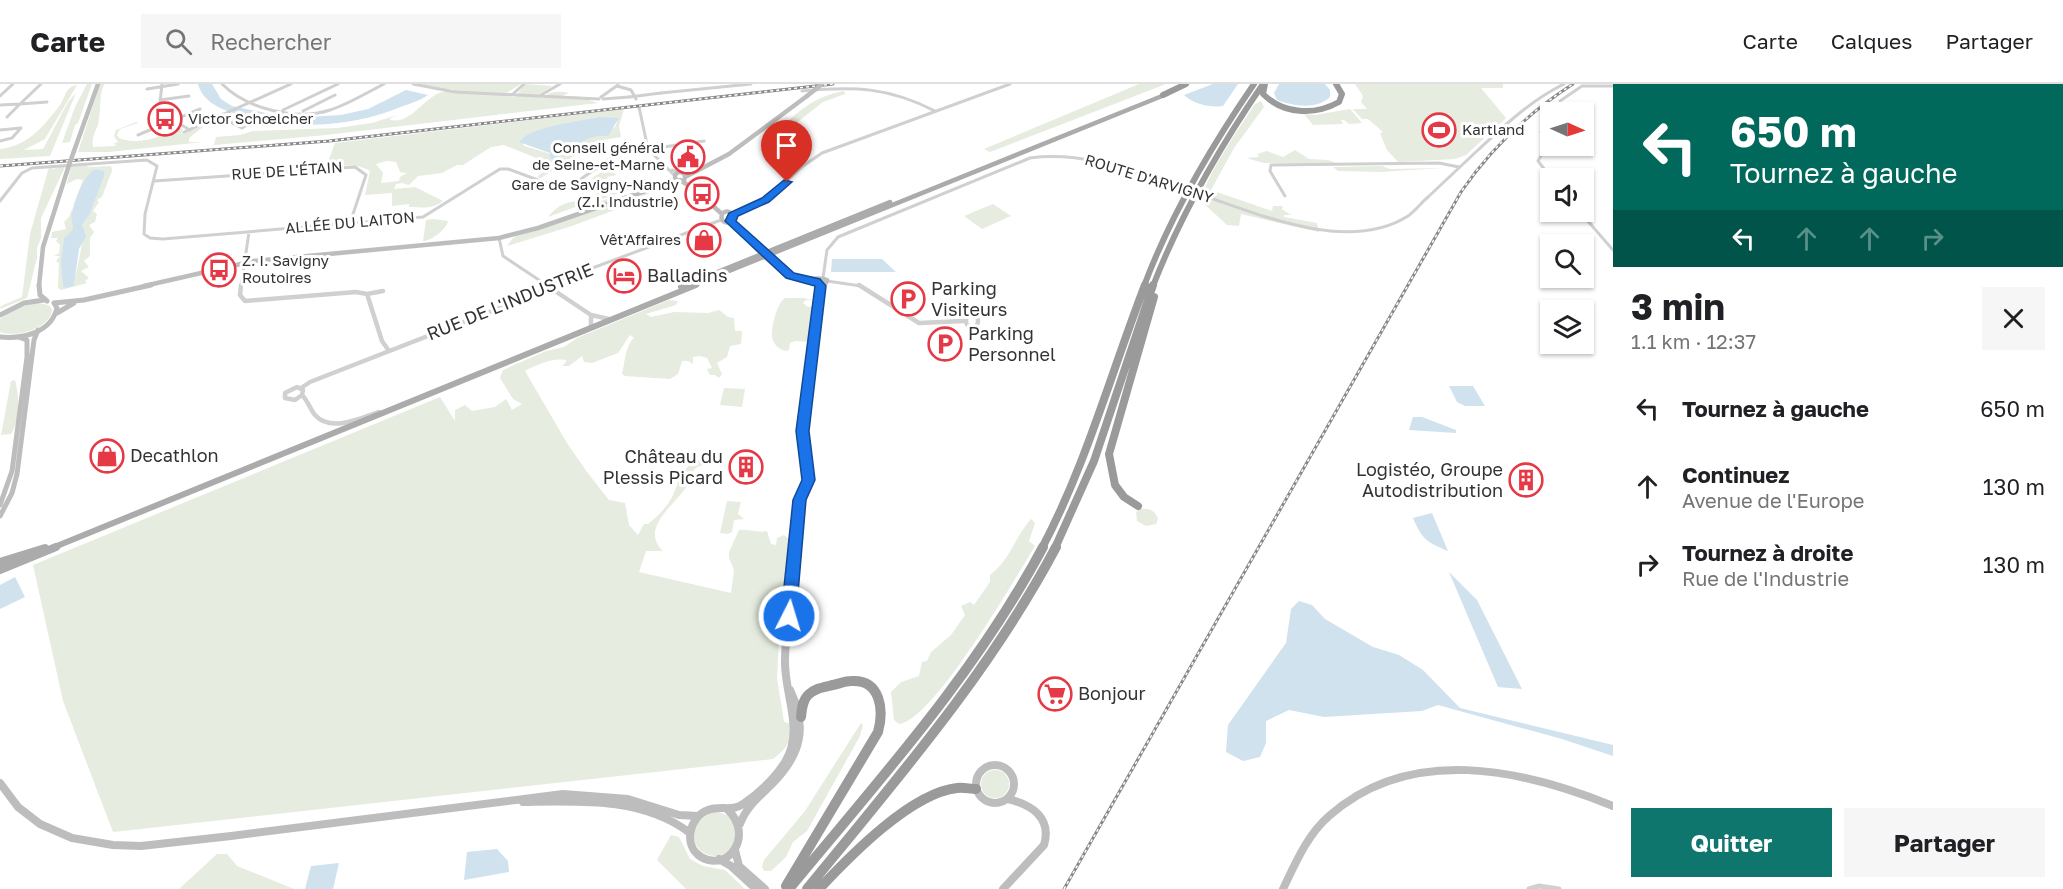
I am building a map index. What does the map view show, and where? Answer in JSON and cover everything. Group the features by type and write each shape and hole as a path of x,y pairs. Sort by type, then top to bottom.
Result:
{"highway":[{"path":"1163,95 1186,84"},
{"path":"789,889 949,691 1022,585 1056,522 1076,476 1161,243 1204,161 1254,84"},
{"path":"1264,84 1263,94 1272,102 1285,107 1311,110 1327,108 1339,102 1342,94 1336,84"},
{"path":"807,889 965,692 1032,592 1056,548 1086,482 1159,272 1185,212 1208,168 1264,84"},
{"path":"1138,506 1124,499 1115,485 1109,448 1158,285 1159,272"},
{"path":"784,889 878,732 883,719 883,707 872,688 864,682 849,681 812,691 804,701 801,717"},
{"path":"819,889 848,857 914,806 948,789 961,786 976,789"}],"main road":[{"path":"98,84 48,231 39,285 40,295 54,303 84,300 245,263 499,238 532,230 710,165 729,154 822,84"},
{"path":"0,570 766,255 1192,84"},
{"path":"0,783 18,807 50,830 85,842 113,845 175,842 502,803 555,794 583,794 628,799 679,815 698,816 712,808 728,810 743,804 775,774 790,754 795,727 785,663 797,520 800,500 809,474 802,431 822,281 803,281 790,276 730,221 722,217 694,189 685,175"},
{"path":"676,178 694,189"},
{"path":"648,304 689,283 766,255 774,248 943,184"},
{"path":"722,217 733,215 730,221"},
{"path":"756,246 774,248"},
{"path":"24,303 39,285"},
{"path":"0,309 47,300"},
{"path":"18,337 38,330 50,322 57,313 84,300"},
{"path":"54,303 57,313"},
{"path":"0,315 10,308"},
{"path":"0,505 10,479 20,434 34,340 38,330"},
{"path":"0,337 18,337 28,342 18,474 12,493 0,516"},
{"path":"0,562 110,525"},
{"path":"719,860 735,850 740,840 740,825 748,807 791,762 800,741 801,717 787,687"},
{"path":"988,765 999,766 1008,772 1013,780 1013,792 1008,799 1000,803 991,802 982,797 976,789 975,780 980,769 988,765"},
{"path":"1282,889 1303,850 1329,817 1363,792 1398,777 1438,770 1496,772 1549,783 1613,806"},
{"path":"573,801 583,794"},
{"path":"1003,889 1044,845 1048,837 1048,829 1042,816 1026,804 1008,799"},
{"path":"502,803 573,801 603,803 642,811 680,824 690,833"},
{"path":"728,810 740,825"},
{"path":"698,816 690,833 692,846 696,853 731,866 758,888"},
{"path":"735,850 737,864 758,888"}],"street":[{"path":"0,96 13,84"},
{"path":"7,117 41,84"},
{"path":"147,89 178,84"},
{"path":"222,84 232,95 246,104 282,111 302,112 327,111 384,84"},
{"path":"274,84 282,88"},
{"path":"184,132 291,84"},
{"path":"282,111 338,84"},
{"path":"413,84 455,92 601,98 751,84"},
{"path":"512,95 524,84"},
{"path":"540,96 560,84"},
{"path":"733,215 766,200 803,166 822,153 1010,84"},
{"name":"ROUTE D'ARVIGNY","path":"822,281 827,248 832,241 1030,158 1058,155 1081,158 1296,224 1334,230 1366,230 1386,226 1408,216 1477,149 1538,97 1564,84"},
{"path":"162,85 159,112 190,130"},
{"path":"601,98 618,85 632,91 636,99"},
{"path":"1560,102 1581,87 1613,86"},
{"path":"802,91 848,87 888,89 913,98 935,111"},
{"path":"302,112 334,94 340,97"},
{"path":"160,100 189,96"},
{"path":"0,105 47,102"},
{"path":"639,107 648,149 670,169 676,178"},
{"path":"138,135 201,109"},
{"path":"225,114 235,120 232,123 242,128 247,125"},
{"path":"0,130 21,128 12,138 0,141"},
{"path":"648,149 704,141"},
{"name":"ALLÉE DU LAITON","path":"154,181 143,224 144,232 147,236 163,239 423,217 497,170 508,170 565,190 617,154 648,149"},
{"path":"0,201 22,173 38,167 147,160 157,166 154,181"},
{"path":"1285,196 1269,171 1271,165 1439,163 1459,167"},
{"name":"RUE DE L'ÉTAIN","path":"154,181 355,167 366,175 350,223"},
{"path":"670,169 685,175"},
{"name":"RUE DE L'INDUSTRIE","path":"301,388 310,382 543,291 550,286 722,217"},
{"path":"1589,222 1613,250"},
{"path":"249,232 240,296 245,301 356,292 367,294 383,291"},
{"path":"499,238 503,256 591,315 611,320"},
{"path":"822,281 858,284 919,323 964,321"},
{"path":"367,294 382,340 389,351"},
{"path":"591,315 591,327"},
{"path":"292,388 301,388 304,392 302,395 291,401 284,396 292,388"},
{"path":"302,395 315,416 330,423 350,421 399,405"},
{"path":"1529,889 1539,886 1559,889"}],"shaded area":[{"path":"87,84 92,84 70,142 62,143 75,107"},
{"path":"100,84 104,84 93,147 117,145 113,144 118,142 114,136 116,130 136,122 138,123 120,129 117,135 119,138 143,140 183,128 181,134 202,125 204,126 189,138 189,142 203,142 109,152 78,152"},
{"path":"420,84 521,84 508,92 507,96 515,97 525,84 552,86 536,96 542,98 551,93 565,92 569,93 557,98 576,96 598,103 326,135 214,145 216,137 240,135 253,131 337,128 372,123 397,115 389,119 396,121 410,115 436,95 452,92 453,89 446,90"},
{"path":"1139,84 1166,84 990,152 984,149"},
{"name":"Kartland","path":"1355,84 1503,84 1503,88 1481,88 1506,118 1466,155 1455,159 1398,162 1387,150 1380,133 1383,132 1368,119 1362,119 1353,109 1367,109 1361,102 1363,96"},
{"path":"77,85 45,139 24,150 43,149 68,102 76,93 50,156 0,159 0,149 19,144 34,134 60,105 68,90"},
{"path":"844,91 845,94 823,102 771,143 768,142 802,109 821,98"},
{"path":"1261,101 1264,107 1234,148 1211,190 1272,211 1273,206 1283,206 1282,209 1291,215 1284,215 1284,217 1317,223 1319,232 1241,214 1239,226 1227,225 1202,202 1208,181 1224,153 1255,104"},
{"path":"624,109 619,126 621,137 596,141 541,178 537,177 551,164 504,145 491,147 463,165 457,165 442,173 418,176 409,185 396,184 394,189 415,187 443,201 435,206 427,207 409,207 409,204 392,206 392,193 365,195 370,171 354,166 326,167 335,143","holes":["599,117 617,122 615,127 550,158 551,154 524,146 521,139 549,128","386,161 396,162 400,172 407,173 400,177 399,181 381,183 383,173 376,164"]},
{"path":"1350,109 1362,123 1349,124 1341,120 1343,124 1313,125 1304,114 1315,115"},
{"path":"1295,150 1309,159 1328,160 1339,164 1264,163 1246,158 1259,157 1257,154 1267,151 1283,157"},
{"path":"66,165 41,218 41,238 27,298 0,309 1,306 22,297 30,234 49,167 53,169"},
{"path":"71,165 111,166 112,171 102,197 97,200 99,202 93,211 97,214 95,222 89,225 94,232 90,238 90,256 84,261 89,267 81,271 89,278 85,281 87,283 61,290 58,288 59,263 56,261 60,256 54,256 59,253 60,245 56,241 58,238 51,238 52,232 66,229 64,222 69,217 74,204 73,227 64,239 62,262 63,286 74,286 81,248 82,225 90,214 105,174 103,170 96,169 88,177 77,196 83,180 77,179 67,184"},
{"path":"1382,166 1390,169 1443,168 1380,172 1338,171 1333,167"},
{"path":"606,169 617,175 607,177 609,181 601,183 600,186 608,185 610,190 615,187 626,188 619,180 621,179 633,188 603,199 589,185 591,181 586,180 593,180 592,178"},
{"path":"649,191 651,193 636,198 636,202 572,226 507,246 514,237"},
{"path":"607,199 609,201 593,207 578,206 548,217 563,204"},
{"path":"993,204 1011,216 982,229 964,216"},
{"path":"426,220 448,221 438,234 423,241"},
{"path":"785,298 812,300 806,300 803,303 808,307 814,306 815,309 809,342 795,341 790,343 789,350 785,351 777,346 772,337 777,310"},
{"path":"669,300 678,301 676,305 646,314 651,317 674,312 708,313 719,310 728,317 734,318 735,331 742,331 741,344 730,346 727,357 717,363 722,374 719,378 710,375 707,369 712,368 707,358 700,356 693,357 693,364 682,361 678,374 670,379 625,376 622,374 626,354 634,338 630,335 618,353 592,363 584,362 582,356 569,366 562,366 567,361 552,360 525,371 567,443 587,472 609,500 625,503 629,525 638,535 644,524 655,519 669,503 684,470 693,463 689,459 695,456 698,460 708,459 710,462 694,470 686,487 661,517 655,534 663,551 646,551 639,572 731,593 734,570 729,552 739,530 767,531 771,544 776,545 777,538 784,535 793,542 786,602 781,604 777,678 784,722 792,724 790,740 782,751 773,759 113,832 63,701 33,565 440,397 455,421 455,410 465,405 472,411 495,407 506,399 512,410 522,404 513,399 500,378 503,370 546,351 564,347 577,338"},
{"path":"38,303 48,305 52,309 46,322 23,333 0,332 0,319 18,308"},
{"path":"15,380 18,400 16,422 11,434 1,435 11,381"},
{"path":"724,388 745,389 742,407 720,405"},
{"path":"727,501 741,502 738,514 744,519 734,520 732,532 728,534 720,533"},
{"path":"1141,509 1154,512 1158,519 1156,524 1146,526 1137,521 1136,512"},
{"path":"1031,519 1035,523 1029,541 1035,546 992,616 932,700 914,717 899,724 894,720 891,692 901,682 919,676 922,662 927,661 931,652 951,635 965,615 961,606 970,602 974,605 990,582 990,575 1003,562"},
{"path":"861,723 863,725 860,736 807,831 793,842 786,857 771,871 764,871 762,867 764,860 805,811"},
{"path":"995,770 1005,774 1009,784 1005,794 995,798 985,794 981,784 985,774"},
{"path":"715,812 730,819 737,834 730,849 715,856 700,849 693,834 700,819"},
{"path":"671,835 679,837 690,859 703,866 725,870 745,889 686,889 657,860"},
{"path":"217,854 227,854 237,866 294,889 179,889"}],"water":[{"path":"198,84 212,84 221,99 232,106 290,118 341,115 368,109 406,90 428,95 413,103 363,119 302,125 260,120 227,111 209,101"},
{"path":"1213,84 1238,84 1223,106 1202,105 1184,95"},
{"path":"1279,84 1325,84 1330,90 1330,97 1318,104 1305,106 1290,104 1277,100 1274,93"},
{"path":"599,117 619,118 608,136 586,140 554,161 550,158 550,153 519,142 533,132 544,128"},
{"path":"95,169 103,170 105,174 90,214 82,225 86,236 79,249 74,286 66,288 63,286 61,262 64,238 73,228 71,218 80,189"},
{"path":"832,259 882,259 896,272 831,272"},
{"path":"1449,386 1473,386 1485,406 1465,406 1457,402"},
{"path":"1413,417 1422,417 1456,430 1456,433 1409,430"},
{"path":"1432,513 1448,551 1426,539 1413,518"},
{"path":"1449,572 1477,600 1522,689 1498,687"},
{"path":"15,577 25,597 0,609 0,585"},
{"path":"1299,601 1312,605 1325,619 1373,647 1399,655 1423,670 1460,708 1613,745 1613,756 1562,739 1438,705 1422,711 1324,717 1289,710 1266,721 1266,743 1260,757 1243,761 1226,752 1228,725 1286,643 1291,609"},
{"path":"497,849 508,861 509,872 464,880 467,852"},
{"path":"339,863 333,889 305,889 311,866"}],"railway":[{"path":"0,166 329,141 833,84"},
{"path":"1064,889 1461,192 1511,132 1573,84"}],"place":[{"name":"Victor Schœlcher","path":"165,119"},
{"name":"Kartland","path":"1439,130"},
{"name":"Conseil général de Seine-et-Marne","path":"688,157"},
{"name":"Gare de Savigny-Nandy (Z.I. Industrie)","path":"702,194"},
{"name":"Vêt'Affaires","path":"704,240"},
{"name":"Z. I. Savigny Routoires","path":"219,270"},
{"name":"Balladins","path":"624,276"},
{"name":"Parking Visiteurs","path":"908,299"},
{"name":"Parking Personnel","path":"945,344"},
{"name":"Decathlon","path":"107,456"},
{"name":"Château du Plessis Picard","path":"746,467"},
{"name":"Logistéo, Groupe Autodistribution","path":"1526,480"},
{"name":"Bonjour","path":"1055,694"}],"route":[{"path":"787,182 766,200 733,215 730,221 790,276 803,281 816,281 821,286 802,431 809,474 800,500 797,520 789,616"}]}
